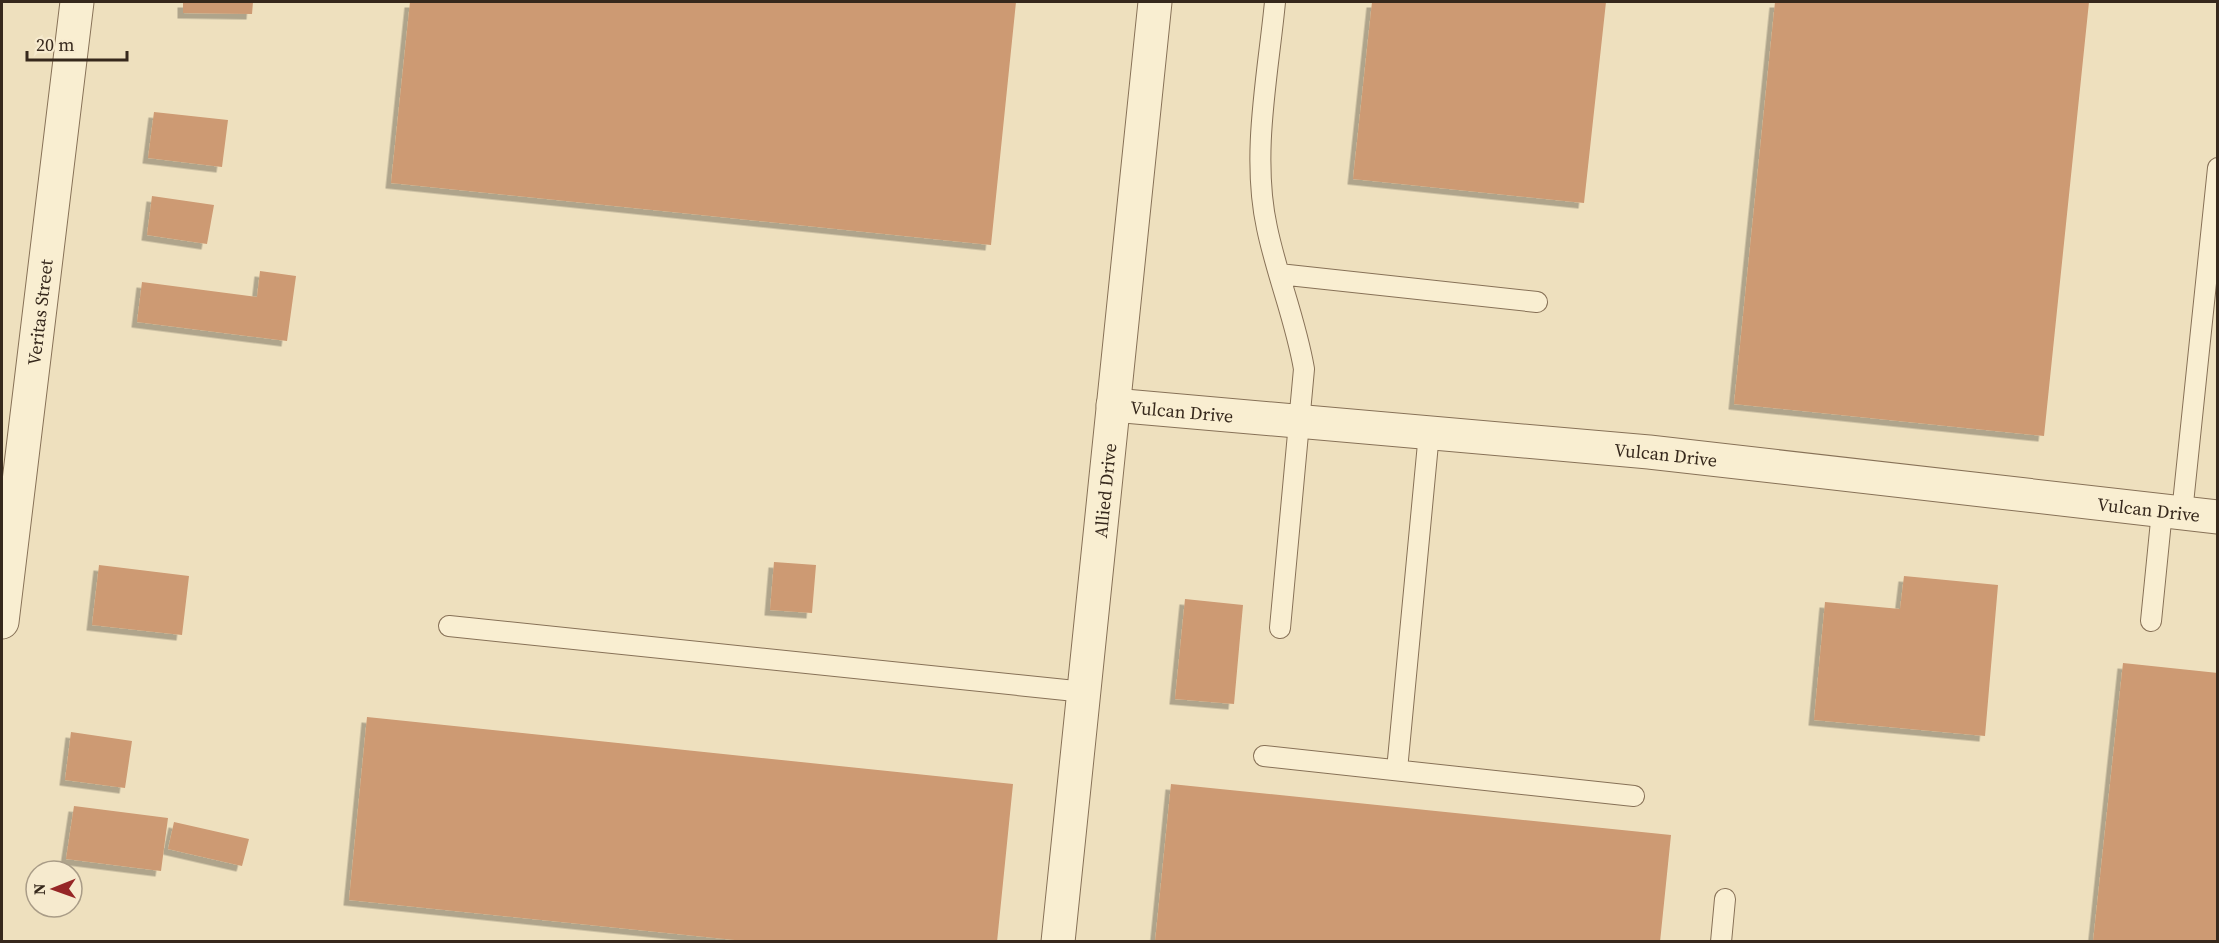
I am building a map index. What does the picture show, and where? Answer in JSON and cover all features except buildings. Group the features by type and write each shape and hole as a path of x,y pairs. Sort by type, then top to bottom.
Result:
{"street":[{"name":"Veritas Street","path":"2,622 4,578 77,2"},
{"name":"Allied Drive","path":"1058,942 1155,2"},
{"name":"Vulcan Drive","path":"1113,405 1649,452 2217,518"}],"lane":[{"path":"1275,2 1260,159 1266,227 1298,334 1304,369 1280,628"},
{"path":"2151,621 2172,512 2217,168"},
{"path":"1279,274 1537,302"},
{"path":"1397,771 1429,433"},
{"path":"450,626 1085,692"},
{"path":"1264,756 1634,796"},
{"path":"1721,942 1725,899"}]}
